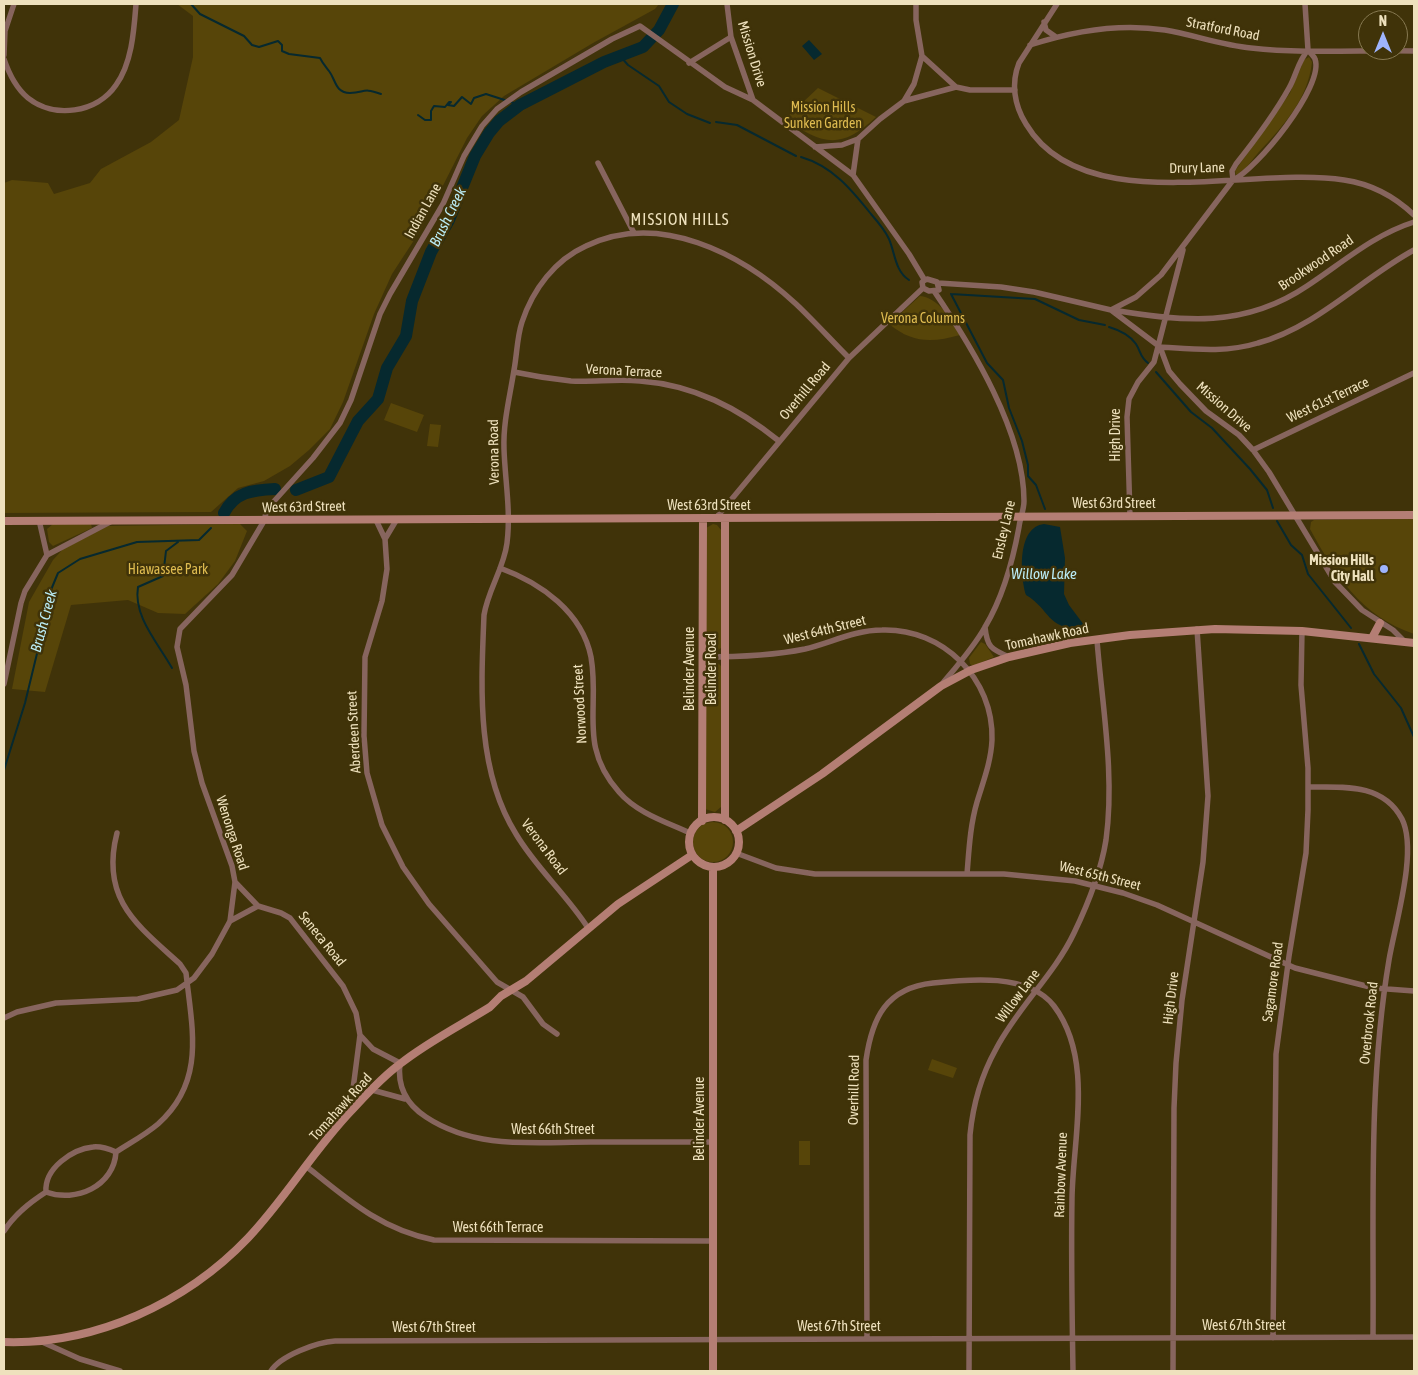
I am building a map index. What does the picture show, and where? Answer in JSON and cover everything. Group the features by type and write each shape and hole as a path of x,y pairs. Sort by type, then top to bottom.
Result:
{"street":[{"path":"4,55 4,31 14,4"},
{"path":"4,59 19,90 36,104 61,111 90,106 107,96 121,78 130,48 136,4"},
{"name":"Mission Drive","path":"727,4 731,38 753,100 853,175 909,254 924,279"},
{"path":"904,101 914,84 922,56 916,20 916,4"},
{"path":"815,147 842,145 858,139 904,101 956,87 970,90 1015,90 1015,72 1044,22 1057,4"},
{"name":"High Drive","path":"1111,310 1136,298 1150,287 1185,245 1233,180 1245,173 1291,121 1301,105 1316,65 1315,57 1308,50 1305,4"},
{"path":"1044,22 1046,30 1056,37"},
{"name":"Indian Lane","path":"264,521 267,509 323,447 340,423 352,400 380,314 443,204 474,138 497,109 521,92 612,39 640,26 656,40 725,87 753,100"},
{"name":"Stratford Road","path":"1030,45 1056,37 1102,29 1146,28 1249,48 1414,50"},
{"path":"689,63 731,38"},
{"name":"High Drive","path":"1233,180 1232,171 1236,164 1278,107 1293,81 1302,56 1308,50"},
{"path":"922,56 956,87"},
{"name":"Drury Lane","path":"1015,90 1019,112 1040,144 1054,156 1081,170 1142,181 1330,178 1351,181 1385,193 1414,215"},
{"path":"853,175 858,139"},
{"path":"598,163 634,233"},
{"name":"Brookwood Road","path":"1111,310 1165,319 1217,319 1262,310 1300,291 1359,248 1394,229 1414,222"},
{"name":"Verona Road","path":"588,928 573,904 516,836 498,801 491,780 484,739 483,632 486,602 500,568 507,542 508,519 504,438 522,323 534,294 555,267 581,248 596,241 634,233 678,236 700,243 741,263 795,303 849,358"},
{"name":"High Drive","path":"1130,516 1127,416 1129,399 1138,382 1154,362 1160,347 1165,319 1185,245"},
{"path":"938,283 940,288 934,291 923,288 921,285 924,279 931,279 938,283 1001,287 1034,292 1111,310 1160,347 1219,350 1251,345 1280,336 1303,324 1389,263 1414,250"},
{"name":"Overhill Road","path":"716,518 849,358 923,288"},
{"name":"Ensley Lane","path":"934,291 963,333 980,365 1007,426 1022,471 1024,501 1014,553 1001,592 985,627 941,686"},
{"name":"Mission Drive","path":"1160,347 1169,371 1189,395 1239,435 1269,472 1335,582 1362,610 1393,630 1404,641"},
{"name":"Verona Terrace","path":"514,372 571,381 640,381 680,387 727,405 759,425 779,441"},
{"name":"West 61st Terrace","path":"1252,450 1414,373"},
{"name":"West 63rd Street","path":"4,521 1414,515"},
{"name":"Belinder Avenue","path":"702,820 703,518"},
{"name":"Belinder Road","path":"725,518 725,820"},
{"path":"385,538 397,519"},
{"path":"39,520 48,554"},
{"path":"4,684 21,603 25,592 48,554 114,520"},
{"name":"Aberdeen Street","path":"376,520 385,538 385,588 369,640 363,672 364,751 374,800 394,852 415,887 497,982 523,997 543,1024 556,1034"},
{"name":"Wenonga Road","path":"4,1018 17,1012 56,1003 138,999 178,990 207,961 230,921 235,882 227,851 198,768 177,638 180,629 187,620 220,590 232,575 264,521"},
{"name":"Norwood Street","path":"500,568 521,576 552,597 573,616 582,630 591,658 593,736 600,763 607,777 634,806 690,834"},
{"path":"1372,638 1380,623"},
{"path":"985,627 986,640 993,650 1008,657"},
{"name":"West 64th Street","path":"703,657 749,657 793,651 863,632 884,630 919,635 942,646 971,670"},
{"name":"High Drive","path":"1173,1371 1175,1072 1182,1000 1203,862 1208,796 1197,630"},
{"name":"Tomahawk Road","path":"736,830 822,774 941,686 971,670 1008,657 1070,643 1146,632 1197,630 1302,631 1414,643"},
{"name":"Sagamore Road","path":"1273,1338 1274,1101 1278,1038 1287,965 1306,853 1308,786 1301,685 1302,631"},
{"name":"Willow Lane","path":"969,1371 970,1135 975,1102 982,1080 997,1047 1050,975 1074,934 1094,886 1106,841 1108,761 1098,640"},
{"path":"967,874 973,820 990,757 992,740 989,713 984,697 971,670"},
{"name":"Overbrook Road","path":"1308,786 1349,786 1368,790 1390,803 1405,825 1409,852 1384,989 1375,1113 1373,1338"},
{"path":"710,818 725,820 736,830 739,846 727,864 713,867 705,866 692,855 690,834 702,820 710,818"},
{"path":"46,1192 52,1171 76,1152 94,1146 116,1152 157,1125 176,1102 188,1079 194,1045 186,973 180,964 137,926 123,906 114,873 113,850 117,834"},
{"name":"West 65th Street","path":"736,853 760,864 798,873 1042,876 1094,886 1140,899 1287,965 1338,981 1384,989 1414,991"},
{"name":"Tomahawk Road","path":"4,1342 40,1341 107,1328 177,1296 205,1277 248,1238 350,1112 400,1063 490,1007 526,981 588,928 638,889 692,855"},
{"name":"Belinder Avenue","path":"713,867 713,1371"},
{"path":"230,921 258,906 235,882"},
{"name":"Seneca Road","path":"258,906 282,913 290,918 310,941 351,1000 360,1035 350,1112"},
{"name":"Overhill Road","path":"867,1339 866,1060 871,1034 879,1014 898,994 923,984 991,981 1014,983 1037,992"},
{"name":"Rainbow Avenue","path":"1037,992 1054,1005 1070,1037 1076,1068 1078,1091 1072,1198 1073,1371"},
{"path":"360,1035 373,1049 400,1063 399,1074 405,1099"},
{"name":"West 66th Street","path":"372,1090 405,1099 422,1114 448,1130 474,1139 491,1142 712,1142"},
{"path":"4,1231 12,1218 46,1192 69,1196 83,1193 96,1186 108,1177 114,1167 116,1152"},
{"name":"West 66th Terrace","path":"306,1166 380,1222 402,1231 434,1240 712,1241"},
{"name":"West 67th Street","path":"269,1370 308,1347 335,1341 1414,1337"},
{"path":"40,1341 80,1360 120,1371"}],"green space":[{"path":"177,4 659,4 655,9 504,96 482,116 467,138 420,231 392,274 374,314 343,402 330,429 290,466 264,481 238,488 211,512 4,513 4,183 12,180 48,183 54,194 90,183 101,169 151,142 179,120 193,57 193,16"},
{"path":"1309,57 1312,62 1310,76 1299,101 1285,123 1248,165 1236,175 1235,171 1290,93 1304,60"},
{"name":"Mission Hills Sunken Garden","path":"818,88 876,117 852,135 831,140 810,134 785,119"},
{"name":"Verona Columns","path":"920,296 939,305 960,335 923,340 906,335 889,324"},
{"path":"391,403 424,415 417,432 384,420"},
{"path":"430,424 441,425 438,447 427,446"},
{"path":"1414,519 1414,634 1395,626 1379,616 1351,592 1329,562 1310,529 1311,522 1314,520"},
{"path":"53,524 91,524 92,528 53,546 49,542 47,529"},
{"name":"Hiawassee Park","path":"240,524 247,531 235,561 218,584 185,614 158,613 128,600 71,605 45,692 12,689 29,602 53,560 63,549 108,526"},
{"path":"713,524 717,525 721,530 721,648 716,652 706,651 706,528"},
{"path":"981,642 985,644 994,657 973,666 970,664 969,658"},
{"path":"716,661 721,666 721,807 715,812 705,809 706,662"},
{"path":"717,822 724,825 730,831 733,842 732,850 724,859 717,862 709,862 702,859 694,850 693,838 696,831 705,823"},
{"path":"932,1059 957,1068 953,1078 928,1070"},
{"path":"799,1141 810,1141 810,1165 799,1165"}],"water":[{"path":"809,40 822,54 814,60 802,46"},
{"name":"Willow Lake","path":"1044,524 1060,527 1065,558 1064,594 1069,605 1084,625 1083,630 1071,629 1055,622 1026,595 1022,576 1025,543 1035,527"}],"waterway":[{"path":"191,4 200,14 244,36 252,45 259,47 278,41 282,45 282,51 289,54 320,58 341,91 350,93 367,91 381,94"},
{"name":"Brush Creek","path":"296,490 329,477 358,421 378,399 387,368 406,336 412,301 431,252 449,220 475,156 489,133 499,121 520,105 604,62 643,47 659,30 673,4"},
{"path":"620,56 628,65 659,86 669,102 687,114 710,123"},
{"path":"418,115 425,120 431,120 431,111 434,106 445,107 449,102 451,102 448,105 454,106 462,97 471,104 474,98 486,94 520,105"},
{"path":"716,122 737,125 796,156"},
{"path":"801,157 831,172 856,196 885,232 898,267 909,280"},
{"path":"951,294 987,363 1003,380 1009,408 1022,441 1028,465 1028,476 1036,485 1045,509"},
{"path":"951,294 1035,299 1079,320 1105,325"},
{"path":"1109,327 1131,338 1143,359 1148,363"},
{"path":"1156,372 1191,412 1212,428 1250,469 1267,490 1273,508"},
{"name":"Brush Creek","path":"224,513 228,506 239,496 252,491 275,489"},
{"path":"1277,521 1291,545 1302,555 1308,574 1351,628"},
{"name":"Brush Creek","path":"4,770 25,703 41,637 46,602 58,573 80,559 137,542 199,540 211,528"},
{"path":"172,668 148,629 137,598 138,587 163,576 166,551 178,542"},
{"path":"1359,644 1374,674 1401,708 1414,737"}],"place":[{"name":"Mission Hills City Hall","path":"1384,569"}],"district":[{"name":"MISSION HILLS","path":"680,220"}]}
